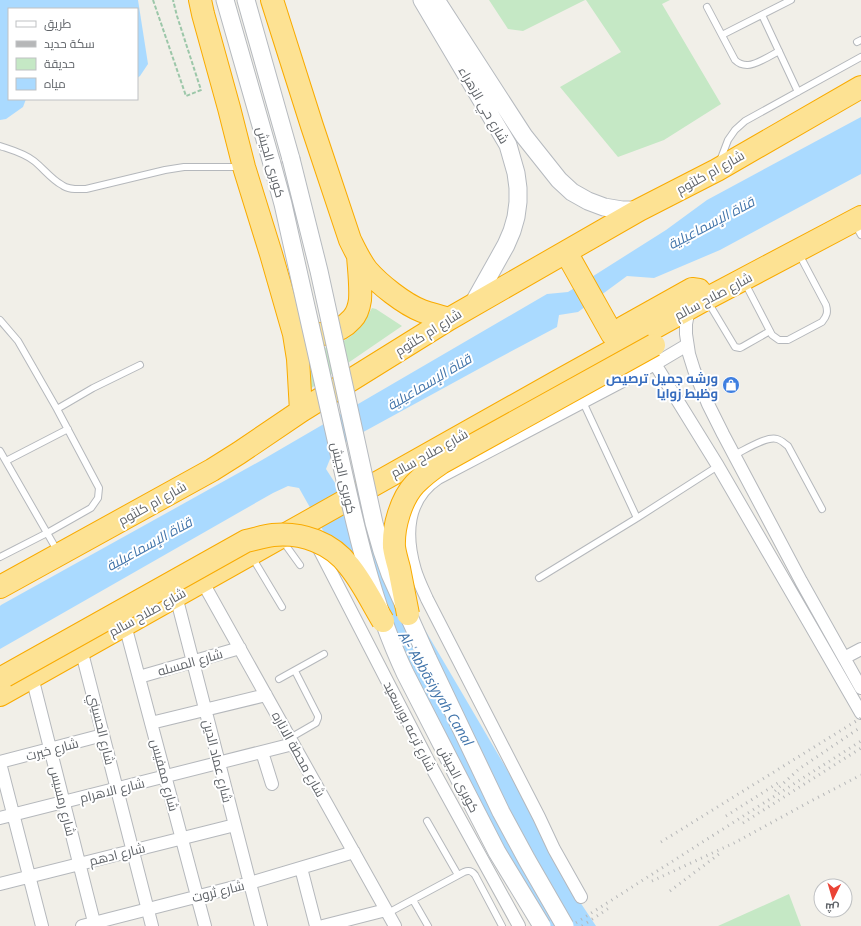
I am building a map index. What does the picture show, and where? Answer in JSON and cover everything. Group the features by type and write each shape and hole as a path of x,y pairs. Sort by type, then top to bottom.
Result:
{"highway":[{"path":"200,0 244,167 294,334 298,359 301,411"},
{"path":"272,0 350,240 358,256 376,280 398,297 411,306 422,311 449,319"},
{"name":"شارع ام كلثوم","path":"0,587 212,470 301,411 474,304 571,260 639,210 717,170 861,87"},
{"name":"شارع صلاح سالم","path":"2,683 32,677 346,499 694,306 797,251 858,225"},
{"path":"294,334 318,335 336,331 347,325 354,317 359,308 360,300 358,256"},
{"path":"571,260 609,328"},
{"path":"408,614 394,547 395,532 400,510 405,498 414,485 426,473 441,463 654,355 661,342 674,332 694,306 698,290 692,289 609,328 564,361 560,366 560,380"},
{"path":"2,683 246,541 272,535 290,535 308,538 325,546 340,556 356,574 383,621"}],"main road":[{"name":"كوبرى الجيش","path":"224,0 283,204 356,530 383,621 405,673 483,826 509,873 542,926"},
{"name":"كوبرى الجيش","path":"246,0 291,159 319,271 374,523 382,551 390,574 428,660 501,812 565,926"},
{"name":"شارع حي الزهراء","path":"422,0 508,146 516,173 518,202 512,231 474,304"},
{"name":"شارع حي الزهراء","path":"436,0 524,136 559,180 572,192 588,201 604,207 622,210 639,210"},
{"path":"508,146 524,136"}],"street":[{"path":"694,306 686,324 687,345 692,366 699,384 734,455 861,688"},
{"path":"581,897 554,849 539,817 426,599 415,570 411,552 409,536 410,522 414,506 424,489 438,478 583,402 654,355 687,345"},
{"path":"654,355 861,713"},
{"path":"718,466 734,455"},
{"path":"384,479 395,476 406,477 416,482 424,489"},
{"name":"شارع ترعه بورسعيد","path":"306,523 432,768 519,926"},
{"name":"شارع محطة الاناره","path":"202,581 395,926"},
{"name":"شارع عماد الدين","path":"176,596 261,926"},
{"path":"808,621 820,614"},
{"name":"شارع ممفيس","path":"125,624 205,926"},
{"name":"شارع المسله","path":"139,677 240,648"},
{"name":"شارع الحسيني","path":"81,649 152,926"},
{"path":"844,658 861,649"},
{"name":"شارع رمسيس","path":"32,677 95,924"},
{"path":"151,723 266,695"},
{"name":"شارع خيرت","path":"0,763 103,735"},
{"name":"شارع الاهرام","path":"0,818 262,752 291,741"},
{"path":"262,752 272,784"},
{"path":"0,763 42,926"},
{"name":"شارع ادهم","path":"0,884 235,825"},
{"name":"شارع ثروت","path":"82,926 95,924 148,909 250,884 354,852"},
{"path":"301,868 316,926"},
{"path":"323,926 367,921 387,912"}],"lane":[{"path":"722,35 791,0"},
{"path":"707,7 735,60 742,65 751,65 779,51"},
{"path":"762,15 798,92"},
{"path":"717,170 728,140 735,130 745,121 861,57"},
{"path":"0,146 25,155 62,186 75,189 86,189 165,170 184,167 244,167"},
{"path":"744,280 772,335 780,340 788,340 822,322 826,318 827,314 826,305 797,251"},
{"path":"694,306 735,346 740,348 770,331"},
{"path":"0,320 18,340 99,488 98,498 91,508 0,557"},
{"path":"57,409 93,388 140,365"},
{"path":"583,402 636,518"},
{"path":"6,461 68,429"},
{"path":"734,455 769,439 776,439 782,442 788,446 822,509"},
{"path":"0,451 60,554"},
{"path":"539,578 718,466"},
{"path":"280,537 300,564"},
{"path":"250,554 282,607"},
{"path":"279,679 324,654"},
{"path":"291,741 316,723 318,718 294,671"},
{"path":"427,821 458,876"},
{"path":"387,912 467,871 470,871 473,872 502,926"},
{"path":"413,900 428,926"}],"path":[{"path":"153,0 186,96 201,90 173,0"}],"green space":[{"path":"489,0 585,0 523,31 508,29"},
{"path":"586,0 670,0 662,4 721,104 664,140 618,157 560,87 621,52"},
{"path":"372,308 376,309 402,326 307,391 307,351 338,344 344,341 357,331"},
{"path":"789,894 801,926 718,926"}],"water":[{"path":"0,0 138,0 148,64 138,77 138,8 8,8 8,100 26,100 23,107 6,119 0,120"},
{"path":"861,117 861,174 720,250 654,278 627,276 578,312 559,315 557,327 334,449 326,469 377,548 526,802 580,902 596,926 550,926 522,883 299,488 288,486 273,493 0,649 1,605 262,460 547,294 568,292 666,230 707,200"}],"railway":[{"path":"661,842 861,718"},
{"path":"775,791 799,769 861,727"},
{"path":"571,926 861,741"},
{"path":"743,823 861,748"},
{"path":"652,881 734,843 861,775"},
{"path":"726,816 778,783"},
{"path":"670,891 719,854"},
{"path":"582,926 609,908"}],"place":[{"name":"ورشه جميل ترصيص وظبط زوايا","path":"731,385"}],"water label":[{"name":"قناة الإسماعيلية","path":"711,223"},
{"name":"قناة الإسماعيلية","path":"429,382"},
{"name":"قناة الإسماعيلية","path":"149,544"},
{"name":"Al-ʿAbbāsiyyah Canal","path":"436,689"}]}
